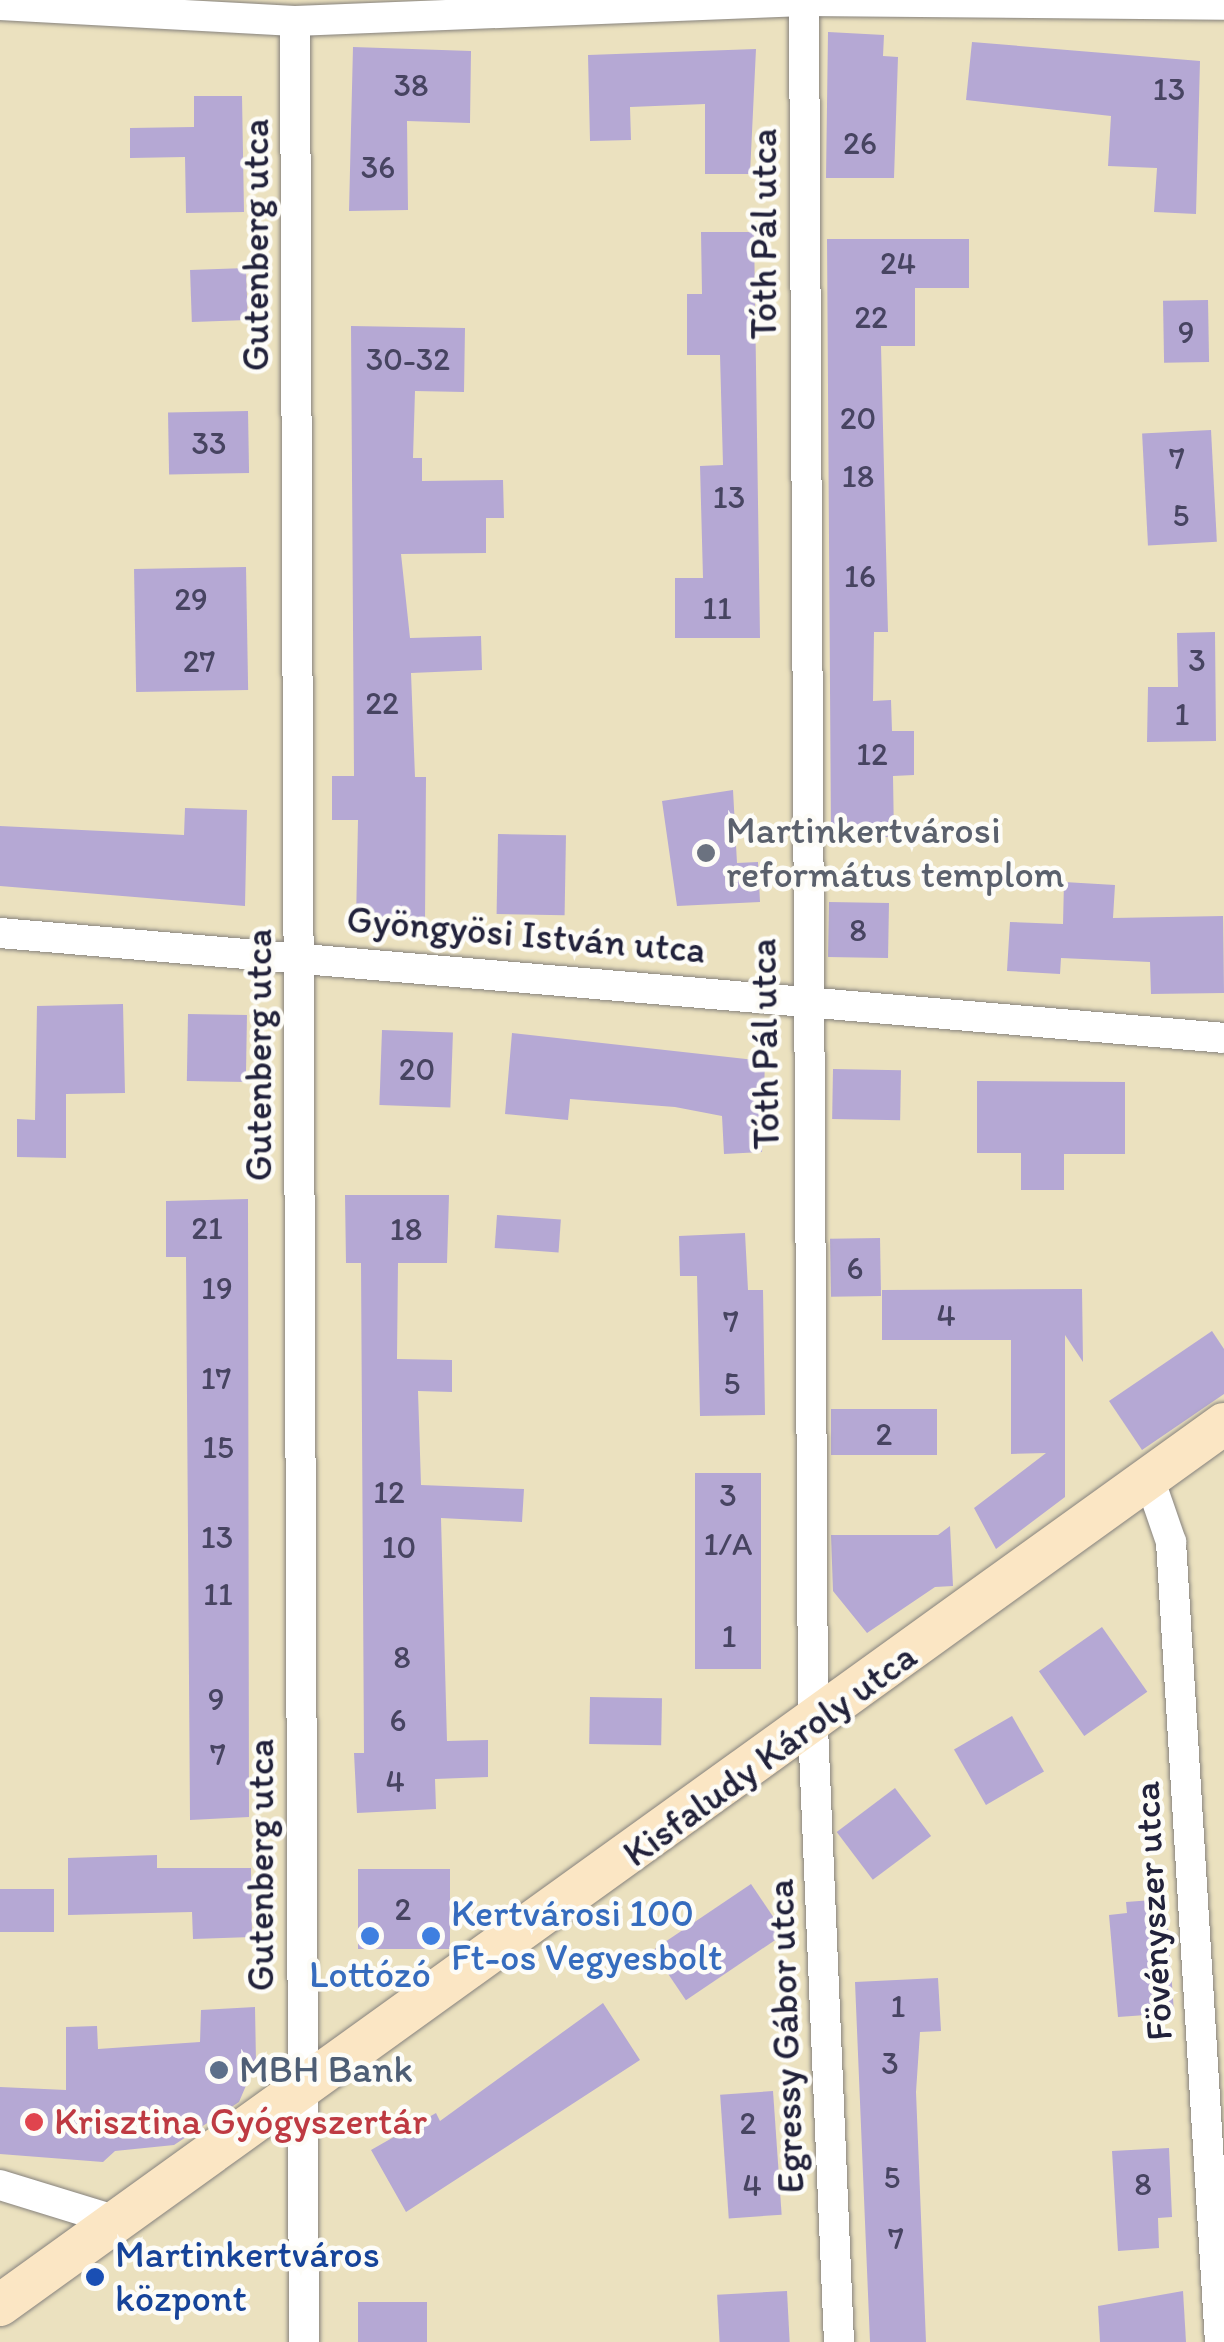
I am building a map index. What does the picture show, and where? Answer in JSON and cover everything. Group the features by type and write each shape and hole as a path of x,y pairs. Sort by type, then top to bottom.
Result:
{"main road":[{"name":"Kisfaludy Károly utca","path":"0,2305 813,1727 1224,1424"}],"street":[{"path":"0,5 295,21 804,1 1224,5"},
{"name":"Tóth Pál utca","path":"804,1 804,1000 813,1727"},
{"name":"Gutenberg utca","path":"295,21 304,2342"},
{"name":"Gyöngyösi István utca","path":"0,933 298,955 1224,1038"},
{"name":"Fövényszer utca","path":"1149,1478 1171,1542 1220,2342"},
{"name":"Egressy Gábor utca","path":"813,1727 839,2342"},
{"path":"0,2185 59,2196 116,2221"}],"building":[{"path":"828,32 884,35 883,56 898,57 894,178 826,178"},
{"path":"972,42 1200,61 1196,214 1154,212 1157,168 1108,166 1111,116 966,100"},
{"path":"353,47 471,51 470,123 407,121 408,210 349,211"},
{"path":"756,49 750,174 705,174 705,104 630,107 631,140 590,141 588,55"},
{"path":"194,96 242,96 244,212 186,213 185,157 130,158 130,128 194,127"},
{"path":"701,232 754,232 760,638 675,638 675,578 703,578 700,466 723,465 720,355 687,355 687,294 702,294"},
{"path":"827,239 969,239 969,288 915,288 915,346 881,346 888,632 874,632 873,701 891,700 892,731 914,731 914,775 893,776 894,837 831,838"},
{"path":"246,268 248,320 192,322 190,270"},
{"path":"1208,300 1209,362 1164,363 1163,301"},
{"path":"351,326 465,328 464,392 415,391 413,458 422,458 422,481 503,480 504,518 486,518 486,553 401,554 410,638 481,636 482,670 411,673 415,777 426,777 425,922 356,922 358,820 332,820 332,776 354,776"},
{"path":"248,411 249,473 169,474 168,412"},
{"path":"1211,430 1217,542 1148,545 1142,434"},
{"path":"246,567 248,690 136,692 134,569"},
{"path":"1215,632 1216,741 1147,742 1148,687 1178,687 1177,633"},
{"name":"Martinkertvárosi református templom","path":"733,790 737,863 758,862 760,902 677,906 662,801"},
{"path":"185,808 247,810 245,906 0,886 0,826 184,835"},
{"path":"498,834 566,835 565,915 497,914"},
{"path":"1064,882 1115,885 1113,918 1223,916 1224,993 1151,994 1150,962 1061,958 1060,974 1007,971 1010,922 1063,924"},
{"path":"829,902 889,903 888,958 828,957"},
{"path":"123,1004 125,1093 66,1094 66,1158 17,1157 17,1119 35,1120 37,1006"},
{"path":"188,1014 247,1015 246,1082 187,1081"},
{"path":"382,1030 453,1032 450,1107 379,1105"},
{"path":"512,1033 765,1061 762,1152 724,1154 722,1116 675,1107 570,1099 568,1120 505,1114"},
{"path":"833,1069 901,1070 900,1120 832,1119"},
{"path":"977,1081 1125,1082 1125,1154 1064,1154 1064,1190 1021,1190 1021,1153 977,1153"},
{"path":"345,1195 449,1195 447,1263 398,1263 397,1359 452,1360 452,1392 418,1391 421,1485 524,1489 522,1522 441,1518 447,1741 488,1740 488,1777 435,1779 436,1809 357,1813 354,1753 364,1753 361,1263 346,1263"},
{"path":"248,1199 249,1817 190,1820 186,1257 166,1257 166,1201"},
{"path":"497,1215 561,1219 559,1252 495,1248"},
{"path":"745,1233 748,1290 763,1290 765,1415 700,1416 697,1276 680,1276 679,1236"},
{"path":"880,1238 881,1296 831,1297 830,1239"},
{"path":"1082,1289 1083,1362 1065,1335 1065,1497 996,1549 974,1508 1046,1453 1011,1454 1011,1340 882,1340 882,1290"},
{"path":"1212,1331 1224,1349 1224,1394 1142,1450 1109,1401"},
{"path":"831,1409 937,1409 937,1455 831,1455"},
{"path":"695,1473 761,1473 761,1669 695,1669"},
{"path":"950,1526 953,1586 935,1587 867,1633 833,1591 831,1535 938,1535"},
{"path":"1102,1627 1147,1692 1084,1736 1039,1671"},
{"path":"590,1697 662,1698 661,1745 589,1744"},
{"path":"1012,1716 1044,1771 986,1805 954,1750"},
{"path":"895,1788 931,1836 873,1880 837,1832"},
{"path":"157,1855 157,1868 251,1868 252,1937 193,1939 192,1912 68,1915 68,1858"},
{"path":"358,1869 450,1869 450,1949 358,1949"},
{"path":"751,1884 785,1934 686,2000 652,1951"},
{"path":"0,1889 54,1889 54,1932 0,1932"},
{"path":"1166,1899 1174,2013 1118,2017 1109,1915 1127,1913 1126,1902"},
{"path":"938,1978 941,2031 920,2032 916,2092 926,2342 870,2342 855,1982"},
{"path":"603,2003 640,2060 406,2212 371,2150 436,2113 440,2121"},
{"path":"255,2007 256,2062 239,2102 174,2145 115,2151 103,2162 0,2154 0,2087 66,2090 66,2027 97,2026 98,2049 200,2042 201,2010"},
{"path":"773,2091 782,2215 729,2218 720,2095"},
{"path":"1169,2148 1172,2217 1158,2218 1159,2248 1118,2251 1112,2151"},
{"path":"787,2291 790,2342 720,2342 717,2295"},
{"path":"1183,2291 1186,2342 1100,2342 1098,2306"},
{"path":"358,2302 427,2302 427,2342 358,2342"}],"place":[{"name":"Martinkertvárosi református templom","path":"706,853"},
{"name":"Lottózó","path":"370,1936"},
{"name":"Kertvárosi 100 Ft-os Vegyesbolt","path":"431,1936"},
{"name":"MBH Bank","path":"219,2070"},
{"name":"Krisztina Gyógyszertár","path":"34,2122"},
{"name":"Martinkertváros központ","path":"95,2277"}]}
